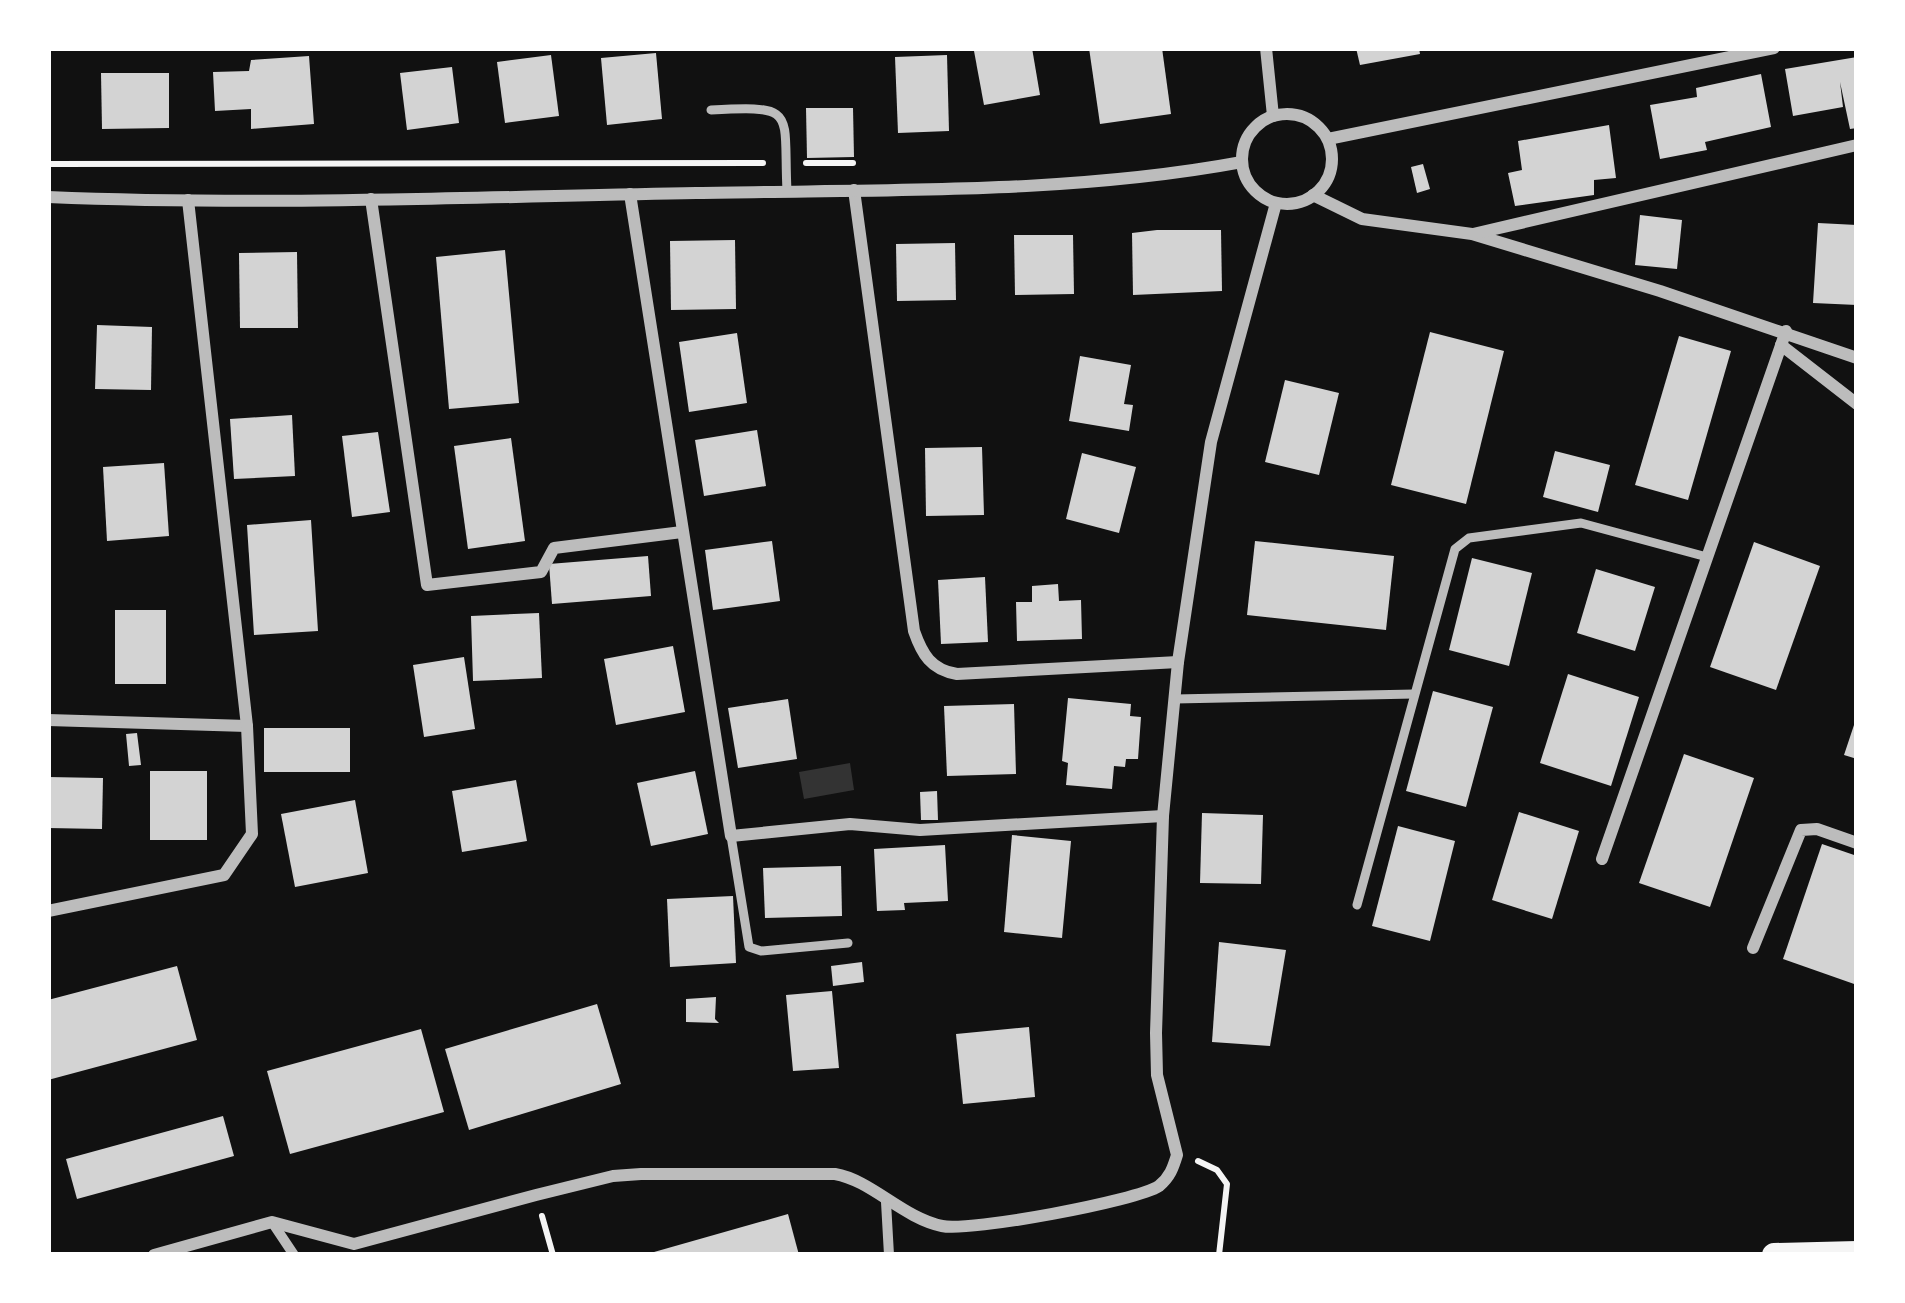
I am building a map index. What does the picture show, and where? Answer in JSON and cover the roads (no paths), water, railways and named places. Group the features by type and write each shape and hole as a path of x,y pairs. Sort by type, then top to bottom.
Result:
{"main road":[{"path":"1774,1255 1857,1253"}],"street":[{"path":"1266,48 1273,116"},
{"path":"1328,139 1774,48"},
{"path":"1286,113 1311,120 1328,139 1331,170 1313,195 1302,202 1276,202 1256,192 1242,162 1246,139 1262,121 1286,113"},
{"path":"1472,234 1857,146"},
{"path":"48,196 370,199 854,190 1058,182 1242,162"},
{"path":"854,190 914,631 923,654 939,669 957,674 1178,662"},
{"path":"630,194 731,836 850,824 902,830 1163,816"},
{"path":"1313,195 1362,219 1472,234 1783,338 1857,358"},
{"path":"370,199 428,585 541,572 554,548 682,532"},
{"path":"48,911 224,875 252,834 247,726 188,200"},
{"path":"154,1255 272,1222 354,1244 536,1195 641,1174 835,1174 886,1202 949,1227 1124,1199 1154,1189 1172,1172 1178,1155 1151,1033 1163,816 1178,662 1210,442 1276,202"},
{"path":"1783,338 1857,404"},
{"path":"1602,859 1783,338"},
{"path":"48,720 247,726"},
{"path":"1753,948 1801,830 1817,829 1857,843"},
{"path":"886,1202 890,1255"},
{"path":"272,1222 294,1255"}],"lane":[{"path":"711,110 763,107 777,112 784,124 787,191"},
{"path":"1357,905 1455,549 1469,538 1581,524 1707,557"},
{"path":"1175,699 1414,694"},
{"path":"731,836 748,947 761,951 848,943"}]}
